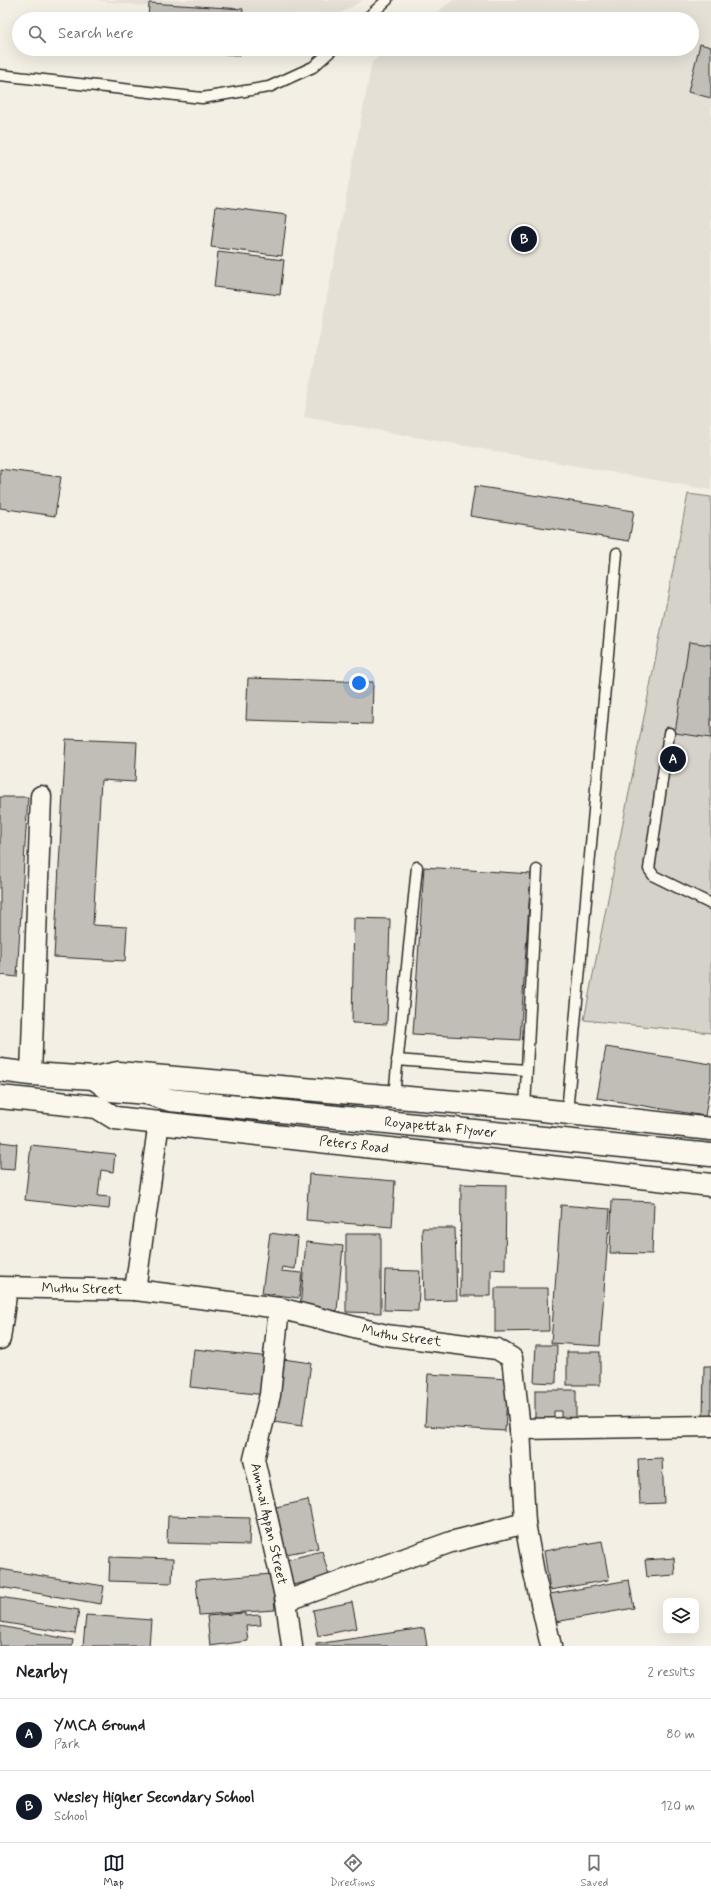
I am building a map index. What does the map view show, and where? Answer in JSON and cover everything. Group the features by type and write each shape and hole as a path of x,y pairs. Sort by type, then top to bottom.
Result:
{"main road":[{"path":"0,1070 31,1074 94,1078 118,1073 525,1108 711,1129"},
{"name":"Royapettah Flyover","path":"94,1078 110,1090 147,1093 170,1100 711,1155"},
{"name":"Peters Road","path":"0,1097 97,1107 115,1118 711,1185"},
{"name":"Royapettah Flyover","path":"97,1107 112,1103 149,1106 170,1100"}],"street":[{"path":"31,1074 41,796"},
{"path":"135,1290 159,1122"},
{"path":"0,1339 3,1288"},
{"name":"Muthu Street","path":"3,1288 135,1290 279,1308 386,1335 497,1348 512,1358 520,1429 526,1523 534,1573 551,1646"},
{"name":"Ammai Appan Street","path":"279,1308 270,1395 254,1459 286,1600 292,1646"},
{"path":"520,1429 711,1426"},
{"path":"286,1600 451,1542 526,1523"}],"lane":[{"path":"374,12 387,0"},
{"path":"0,75 202,98 269,87 313,67 325,56"},
{"path":"567,1113 617,553"},
{"path":"669,734 649,869 654,876 711,904"},
{"path":"394,1096 416,867"},
{"path":"525,1108 537,870"},
{"path":"397,1060 526,1070"}],"shaded area":[{"path":"95,0 363,0 343,12 196,12"},
{"path":"453,0 711,0 711,490 304,417 372,62 379,56 699,56 699,12 437,12"},
{"path":"688,494 711,497 711,1033 584,1020"}],"building":[{"path":"149,3 243,9 243,12 148,12"},
{"path":"700,44 711,47 711,98 688,92 697,56 699,56"},
{"path":"216,206 287,215 282,256 211,247"},
{"path":"218,252 284,260 280,295 214,287"},
{"path":"0,469 61,477 55,516 0,508"},
{"path":"475,486 634,511 629,541 470,516"},
{"path":"689,642 711,645 711,738 675,733"},
{"path":"248,678 373,682 372,724 246,720"},
{"path":"66,739 137,742 135,782 101,780 93,925 127,927 125,961 54,957"},
{"path":"0,797 28,797 17,977 0,975"},
{"path":"424,867 531,874 520,1040 413,1034"},
{"path":"354,918 390,919 387,1024 352,1023"},
{"path":"606,1047 711,1064 711,1079 705,1116 597,1098"},
{"path":"0,1142 17,1144 15,1170 0,1169"},
{"path":"31,1145 115,1154 113,1172 101,1170 98,1196 110,1197 109,1209 25,1200"},
{"path":"309,1174 395,1181 392,1227 306,1220"},
{"path":"461,1184 506,1185 505,1270 491,1269 491,1296 460,1296"},
{"path":"612,1200 654,1202 652,1254 610,1253"},
{"path":"561,1205 610,1209 600,1346 551,1343"},
{"path":"422,1228 455,1228 457,1300 424,1301"},
{"path":"270,1233 298,1237 295,1269 282,1267 281,1271 302,1273 299,1298 262,1293"},
{"path":"346,1234 381,1234 381,1313 346,1312"},
{"path":"306,1242 343,1246 337,1311 300,1308"},
{"path":"385,1270 420,1271 418,1311 384,1310"},
{"path":"495,1288 548,1288 549,1331 495,1332"},
{"path":"536,1345 557,1345 556,1383 534,1382"},
{"path":"194,1349 270,1357 266,1395 190,1387"},
{"path":"567,1352 600,1352 600,1385 567,1385"},
{"path":"283,1359 311,1363 302,1426 273,1422"},
{"path":"704,1366 711,1366 711,1418 703,1418"},
{"path":"428,1374 508,1379 505,1431 425,1426"},
{"path":"535,1390 576,1390 576,1418 561,1419 561,1411 554,1411 554,1423 535,1424"},
{"path":"662,1458 664,1503 640,1504 638,1459"},
{"path":"308,1500 318,1548 286,1554 276,1507"},
{"path":"168,1516 250,1518 249,1545 167,1543"},
{"path":"602,1541 609,1580 550,1590 544,1551"},
{"path":"322,1551 329,1576 293,1585 286,1560"},
{"path":"110,1557 173,1559 172,1583 109,1581"},
{"path":"674,1558 675,1575 647,1577 645,1560"},
{"path":"0,1569 104,1586 101,1604 0,1587"},
{"path":"272,1574 275,1610 199,1615 196,1580"},
{"path":"629,1580 634,1608 555,1622 550,1594"},
{"path":"0,1597 79,1610 75,1634 0,1622"},
{"path":"352,1602 357,1628 318,1636 313,1610"},
{"path":"245,1613 245,1616 260,1615 261,1625 246,1626 248,1641 210,1646 207,1616"},
{"path":"86,1615 151,1620 149,1646 83,1646"},
{"path":"0,1626 73,1640 72,1646 0,1646"},
{"path":"424,1628 427,1646 316,1646 316,1644"}],"place":[{"name":"Wesley Higher Secondary School","path":"524,239"},
{"name":"YMCA Ground","path":"673,759"}]}
